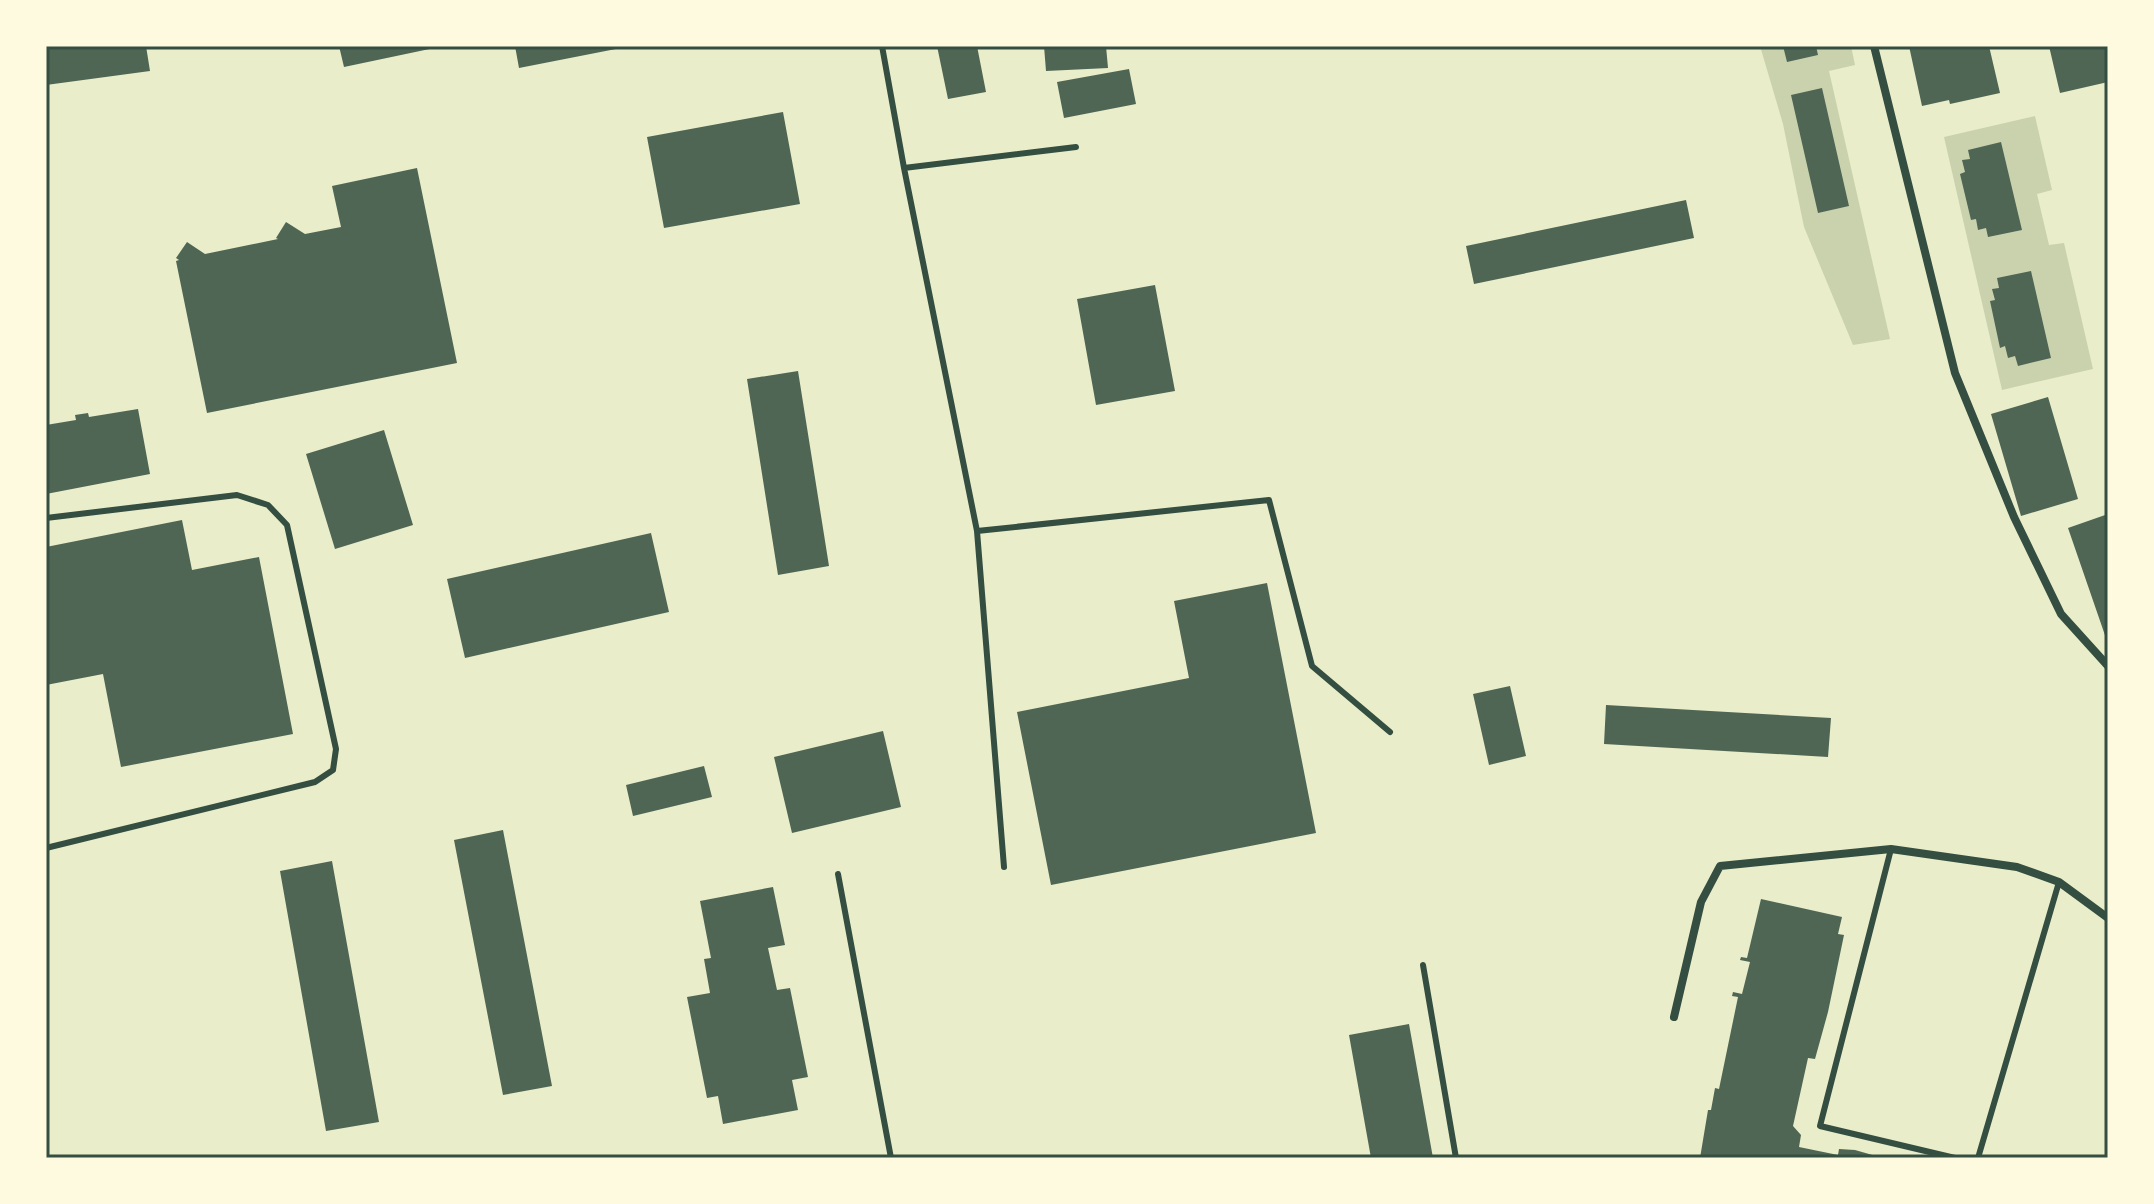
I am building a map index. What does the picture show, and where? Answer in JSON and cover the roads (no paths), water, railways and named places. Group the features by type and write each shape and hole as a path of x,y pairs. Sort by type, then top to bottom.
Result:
{"street":[{"path":"1874,46 1955,373 2014,517 2061,614 2108,666"},
{"path":"1674,1017 1701,902 1720,866 1891,849 2017,867 2059,882 2108,918"}],"lane":[{"path":"882,46 977,531 1004,867"},
{"path":"904,168 1076,147"},
{"path":"46,518 237,495 268,505 287,525 336,749 333,770 315,782 46,848"},
{"path":"977,531 1269,500 1312,666 1390,732"},
{"path":"1891,849 1820,1126 1955,1158"},
{"path":"838,874 891,1158"},
{"path":"1978,1158 2059,882"},
{"path":"1423,965 1456,1158"}]}
